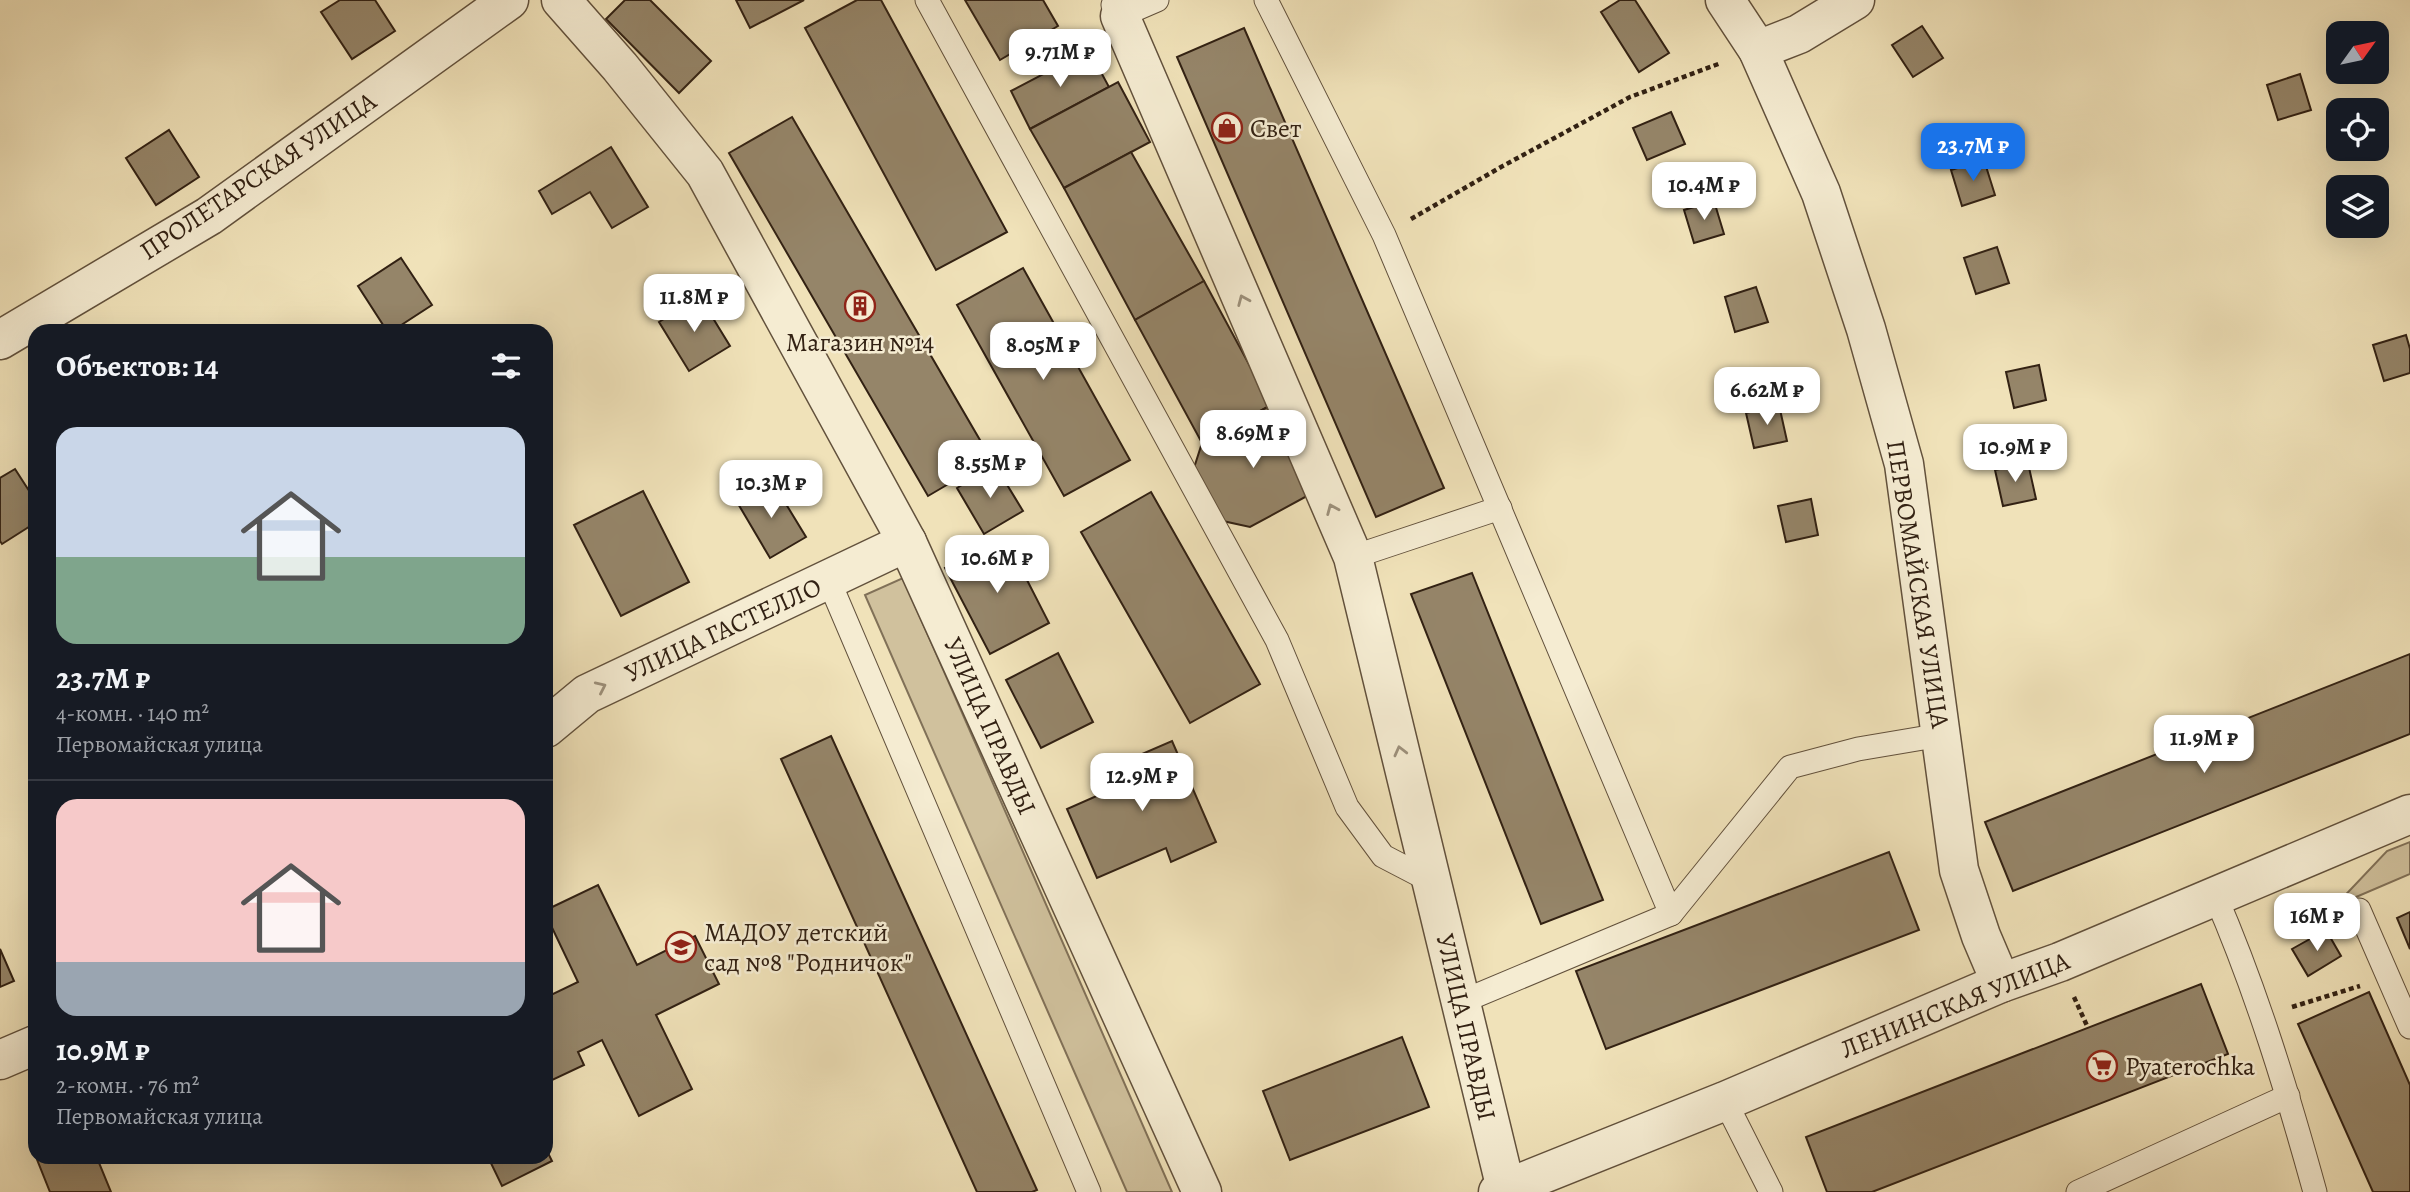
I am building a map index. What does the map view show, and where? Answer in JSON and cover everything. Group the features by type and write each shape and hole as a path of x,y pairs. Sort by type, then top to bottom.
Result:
{"street":[{"name":"ПРОЛЕТАРСКАЯ УЛИЦА","path":"0,340 209,216 509,0"},
{"name":"УЛИЦА ПРАВДЫ","path":"561,0 620,67 705,173 907,542 1202,1192"},
{"name":"ПЕРВОМАЙСКАЯ УЛИЦА","path":"1725,0 1758,50 1821,193 1866,329 1904,464 1959,870 2001,983"},
{"path":"1758,50 1799,34 1855,0"},
{"name":"УЛИЦА ПРАВДЫ","path":"1115,8 1353,558 1461,1002 1502,1190"},
{"name":"УЛИЦА ГАСТЕЛЛО","path":"553,722 587,694 907,542"},
{"name":"ЛЕНИНСКАЯ УЛИЦА","path":"1502,1190 1725,1101 2001,983 2060,962 2410,814"},
{"path":"0,1060 28,1048"}],"lane":[{"path":"927,0 1277,640 1347,807 1383,856 1431,881"},
{"path":"1115,8 1157,0"},
{"path":"1266,0 1384,234 1671,914"},
{"path":"1353,558 1500,508"},
{"path":"829,581 1089,1192"},
{"path":"1461,1002 1671,914 1790,767 1858,749 1941,736"},
{"path":"2215,895 2260,1009 2315,1192"},
{"path":"2358,910 2410,1027"},
{"path":"2078,1192 2288,1096"},
{"path":"1725,1101 1771,1192"}],"path":[{"path":"1384,234 1630,97 1758,50"},
{"path":"2260,1009 2283,1010 2352,986 2390,984"}],"shaded area":[{"path":"903,578 1172,1192 1127,1192 865,595"},
{"path":"2410,842 2410,874 2335,906 2387,851"}],"building":[{"path":"340,0 375,0 395,31 352,59 321,12"},
{"path":"625,0 650,0 711,61 679,93 606,19"},
{"path":"736,0 804,0 750,28"},
{"path":"857,0 881,0 1007,232 936,270 805,28"},
{"path":"965,0 1043,0 1058,26 1000,60"},
{"path":"1620,0 1635,0 1669,53 1639,72 1601,12"},
{"path":"1922,26 1943,58 1913,77 1892,45"},
{"path":"1244,28 1444,488 1376,517 1177,57"},
{"path":"1089,50 1109,87 1030,129 1011,91"},
{"path":"2300,74 2311,110 2278,120 2267,85"},
{"path":"1118,82 1150,142 1064,188 1030,129"},
{"path":"1671,112 1685,144 1647,160 1633,128"},
{"name":"Магазин №14","path":"792,117 991,459 928,496 729,153"},
{"path":"169,130 199,177 156,205 126,158"},
{"path":"611,147 648,207 612,228 590,192 552,214 539,191"},
{"path":"1131,152 1204,281 1135,320 1064,188"},
{"path":"1984,160 1995,195 1962,206 1951,170"},
{"path":"1714,201 1724,234 1694,243 1684,210"},
{"path":"1997,247 2009,283 1976,294 1964,258"},
{"path":"401,258 432,305 403,324 382,324 358,286"},
{"path":"1023,268 1130,460 1064,496 957,305"},
{"path":"1204,281 1271,405 1202,443 1135,320"},
{"path":"1756,287 1768,322 1735,332 1725,297"},
{"path":"700,297 730,346 689,371 659,322"},
{"path":"2406,335 2410,349 2410,373 2384,381 2373,345"},
{"path":"2039,365 2046,400 2014,408 2006,372"},
{"path":"1271,405 1318,490 1250,527 1223,521 1194,468 1202,443"},
{"path":"1779,405 1787,441 1754,448 1746,413"},
{"path":"2028,463 2036,499 2003,506 1995,470"},
{"path":"995,465 1023,511 984,534 957,488"},
{"path":"15,469 28,489 28,527 2,544 0,541 0,478"},
{"path":"772,481 806,537 770,558 737,502"},
{"path":"643,491 689,582 621,616 574,525"},
{"path":"1151,492 1260,684 1190,723 1081,532"},
{"path":"1811,499 1818,535 1786,542 1778,506"},
{"path":"1005,537 1049,623 990,654 945,568"},
{"path":"1472,573 1603,900 1541,924 1411,594"},
{"path":"1058,653 1093,722 1041,748 1006,680"},
{"path":"2410,654 2410,734 2013,891 1985,822"},
{"path":"831,736 1037,1190 977,1192 781,759"},
{"path":"1172,741 1216,842 1171,862 1166,848 1097,878 1067,809 1099,795 1092,780 1129,763 1128,760"},
{"path":"1889,852 1919,930 1606,1049 1576,971"},
{"path":"598,885 637,965 695,936 719,984 656,1015 692,1089 639,1116 602,1040 578,1052 584,1065 553,1080 553,994 578,982 553,930 553,907"},
{"path":"2410,912 2410,949 2397,918"},
{"path":"2326,930 2341,956 2308,976 2292,949"},
{"path":"0,949 14,981 0,987"},
{"path":"2201,984 2228,1054 1872,1192 1827,1192 1806,1137"},
{"path":"2369,992 2410,1085 2410,1192 2373,1192 2298,1024"},
{"path":"1402,1037 1429,1107 1290,1160 1263,1091"},
{"path":"39,1164 99,1164 111,1192 50,1192"},
{"path":"491,1164 546,1164 502,1186"}],"place":[{"name":"Свет","path":"1227,128"},
{"name":"Магазин №14","path":"860,306"},
{"name":"МАДОУ детский сад №8 \"Родничок\"","path":"681,947"},
{"name":"Pyaterochka","path":"2102,1066"}]}
